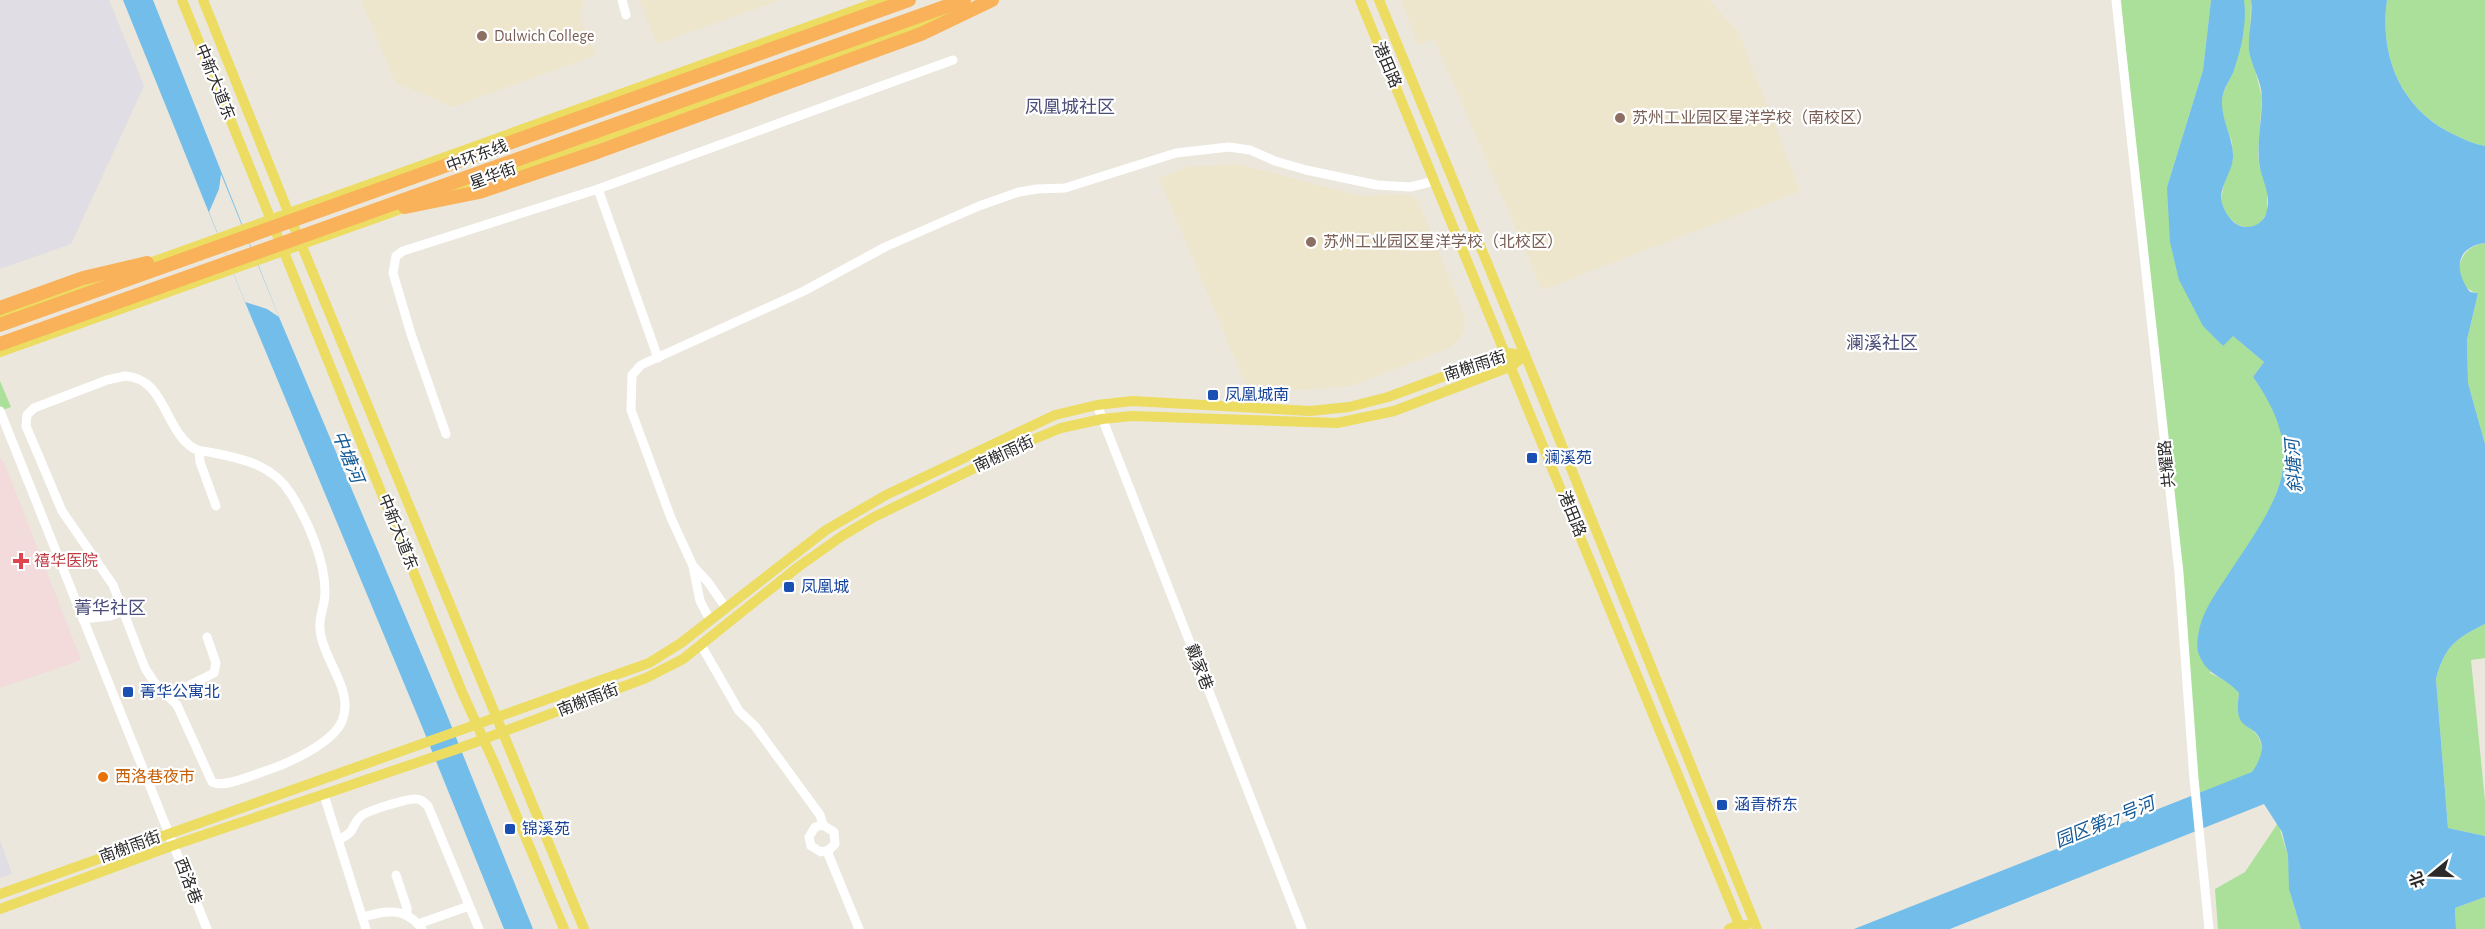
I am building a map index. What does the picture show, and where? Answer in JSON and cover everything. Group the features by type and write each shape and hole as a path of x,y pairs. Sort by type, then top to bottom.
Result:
{"highway":[{"name":"中环东线","path":"0,325 909,0"},
{"name":"中环东线","path":"0,344 964,0"},
{"path":"405,207 479,192 597,152 921,34 992,0"},
{"path":"0,308 83,278 147,263"}],"main road":[{"name":"中新大道东","path":"182,0 477,725 564,929"},
{"name":"中新大道东","path":"203,0 288,213 584,929"},
{"name":"星华街","path":"0,316 883,0"},
{"name":"星华街","path":"0,352 986,0"},
{"name":"港田路","path":"1360,0 1512,366 1736,928"},
{"name":"港田路","path":"1379,0 1525,355 1754,928"},
{"name":"南榭雨街","path":"0,894 303,784 497,719 649,663 681,643 826,530 886,495 1055,415 1097,405 1132,401 1310,411 1349,407 1388,397 1507,354 1525,355"},
{"name":"南榭雨街","path":"0,909 174,846 460,748 646,678 683,659 798,567 842,536 874,517 1061,428 1102,419 1132,416 1336,423 1394,411 1512,366 1525,355"},
{"path":"1736,928 1754,928"}],"street":[{"path":"622,0 626,15"},
{"name":"共耀路","path":"2116,0 2179,573 2194,779 2209,929"},
{"path":"447,434 411,333 393,273 396,256 403,251 598,189 953,60"},
{"path":"710,620 698,594 693,566 671,518 631,410 632,375 640,365 804,291 885,247 979,206 1018,192 1065,188 1176,153 1229,147 1250,150 1275,161 1306,170 1377,185 1410,187 1435,181"},
{"path":"598,189 658,358"},
{"path":"132,376 152,387 175,431 190,447 199,451 242,458 262,466 273,472 291,493 308,528 322,570 325,596 319,626 326,655 345,694 346,709 337,731 306,753 276,767 221,785 216,784 209,778 184,717 154,682 146,668 120,600 104,570 62,511 26,426 27,415 34,408 107,380 132,376"},
{"name":"戴家巷","path":"1097,405 1302,929"},
{"name":"西洛巷","path":"0,411 207,929"},
{"path":"199,451 200,462 216,506"},
{"path":"693,566 708,582 726,608"},
{"path":"83,619 120,600"},
{"path":"83,619 110,616 124,611"},
{"path":"168,696 214,673 216,663 207,637"},
{"path":"701,645 740,711 755,726 820,815 824,825 831,828 835,836 835,844 827,851 817,851 809,842 812,830 824,825"},
{"path":"324,795 366,929"},
{"path":"339,839 350,835 362,816 406,800 415,798 423,801 428,806 479,929"},
{"path":"827,851 859,929"},
{"path":"396,875 407,908 407,915"},
{"path":"363,917 394,911 407,915 420,926 469,906"}],"shaded area":[{"path":"0,0 109,0 144,86 71,244 0,269"},
{"name":"Dulwich College","path":"361,0 584,0 579,16 596,55 453,107 395,82"},
{"path":"639,0 781,0 657,44"},
{"name":"苏州工业园区星洋学校（南校区）","path":"1401,0 1709,0 1739,33 1800,191 1542,290 1434,39 1418,45"},
{"name":"苏州工业园区星洋学校（北校区）","path":"1238,164 1361,196 1408,194 1418,200 1465,317 1464,330 1459,340 1449,348 1351,386 1304,390 1247,388 1159,178 1187,167"},
{"name":"禧华医院","path":"0,458 4,462 81,660 0,688"},
{"path":"0,840 12,874 0,878"}],"green space":[{"path":"2121,0 2211,0 2203,70 2167,187 2222,346 2232,335 2264,362 2253,377 2275,413 2284,446 2281,480 2210,673 2232,684 2239,693 2238,713 2260,742 2259,763 2248,775 2199,793"},
{"path":"2244,0 2251,0 2250,51 2262,97 2258,154 2259,165 2267,187 2267,212 2260,224 2249,228 2238,225 2227,216 2221,201 2224,183 2233,160 2232,142 2222,116 2221,98 2235,67 2244,30"},
{"path":"2387,0 2485,0 2485,146 2462,139 2436,124 2420,111 2408,96 2391,61 2385,21"},
{"path":"2485,243 2485,444 2468,383 2467,340 2478,293 2469,290 2463,284 2459,268 2467,252 2474,246"},
{"path":"0,381 11,407 0,411"},
{"path":"2485,624 2485,658 2471,660 2485,801 2485,836 2448,828 2436,679 2443,659 2453,645 2466,634"},
{"path":"2278,823 2288,856 2291,896 2301,929 2218,929 2215,889 2245,872"},
{"path":"2485,897 2485,929 2456,929 2455,908"}],"water":[{"path":"123,0 153,0 279,317 445,710 533,929 504,929"},
{"name":"斜塘河","path":"2211,0 2244,0 2245,17 2242,42 2222,101 2223,116 2232,143 2233,158 2221,200 2227,215 2240,226 2249,227 2261,222 2266,215 2268,203 2259,162 2262,92 2249,50 2251,0 2387,0 2385,21 2391,61 2408,96 2420,111 2436,124 2462,139 2485,146 2485,243 2468,249 2460,261 2460,268 2461,276 2470,292 2478,293 2467,340 2468,383 2485,444 2485,624 2466,634 2453,645 2443,659 2436,679 2448,828 2485,836 2485,897 2455,908 2456,929 2301,929 2289,889 2288,856 2282,832 2264,804 1950,929 1854,929 2252,772 2260,758 2262,748 2259,738 2254,731 2242,723 2238,715 2239,693 2208,669 2198,653 2197,642 2200,626 2209,604 2263,521 2274,499 2281,477 2284,455 2280,431 2270,406 2253,377 2264,362 2233,336 2223,346 2203,326 2179,280 2170,242 2167,187 2203,70"}],"pier":[{"path":"221,174 279,317 267,309 245,302 209,212 219,189"}],"place":[{"name":"Dulwich College","path":"482,36"},
{"name":"苏州工业园区星洋学校（南校区）","path":"1620,118"},
{"name":"苏州工业园区星洋学校（北校区）","path":"1311,242"},
{"name":"凤凰城南","path":"1213,395"},
{"name":"澜溪苑","path":"1532,458"},
{"name":"禧华医院","path":"21,561"},
{"name":"凤凰城","path":"789,587"},
{"name":"菁华公寓北","path":"128,692"},
{"name":"西洛巷夜市","path":"103,777"},
{"name":"涵青桥东","path":"1722,805"},
{"name":"锦溪苑","path":"510,829"}],"district":[{"name":"凤凰城社区","path":"1070,108"},
{"name":"澜溪社区","path":"1882,344"},
{"name":"菁华社区","path":"110,609"}],"water label":[{"name":"中塘河","path":"347,457"},
{"name":"园区第27号河","path":"2105,823"}]}
